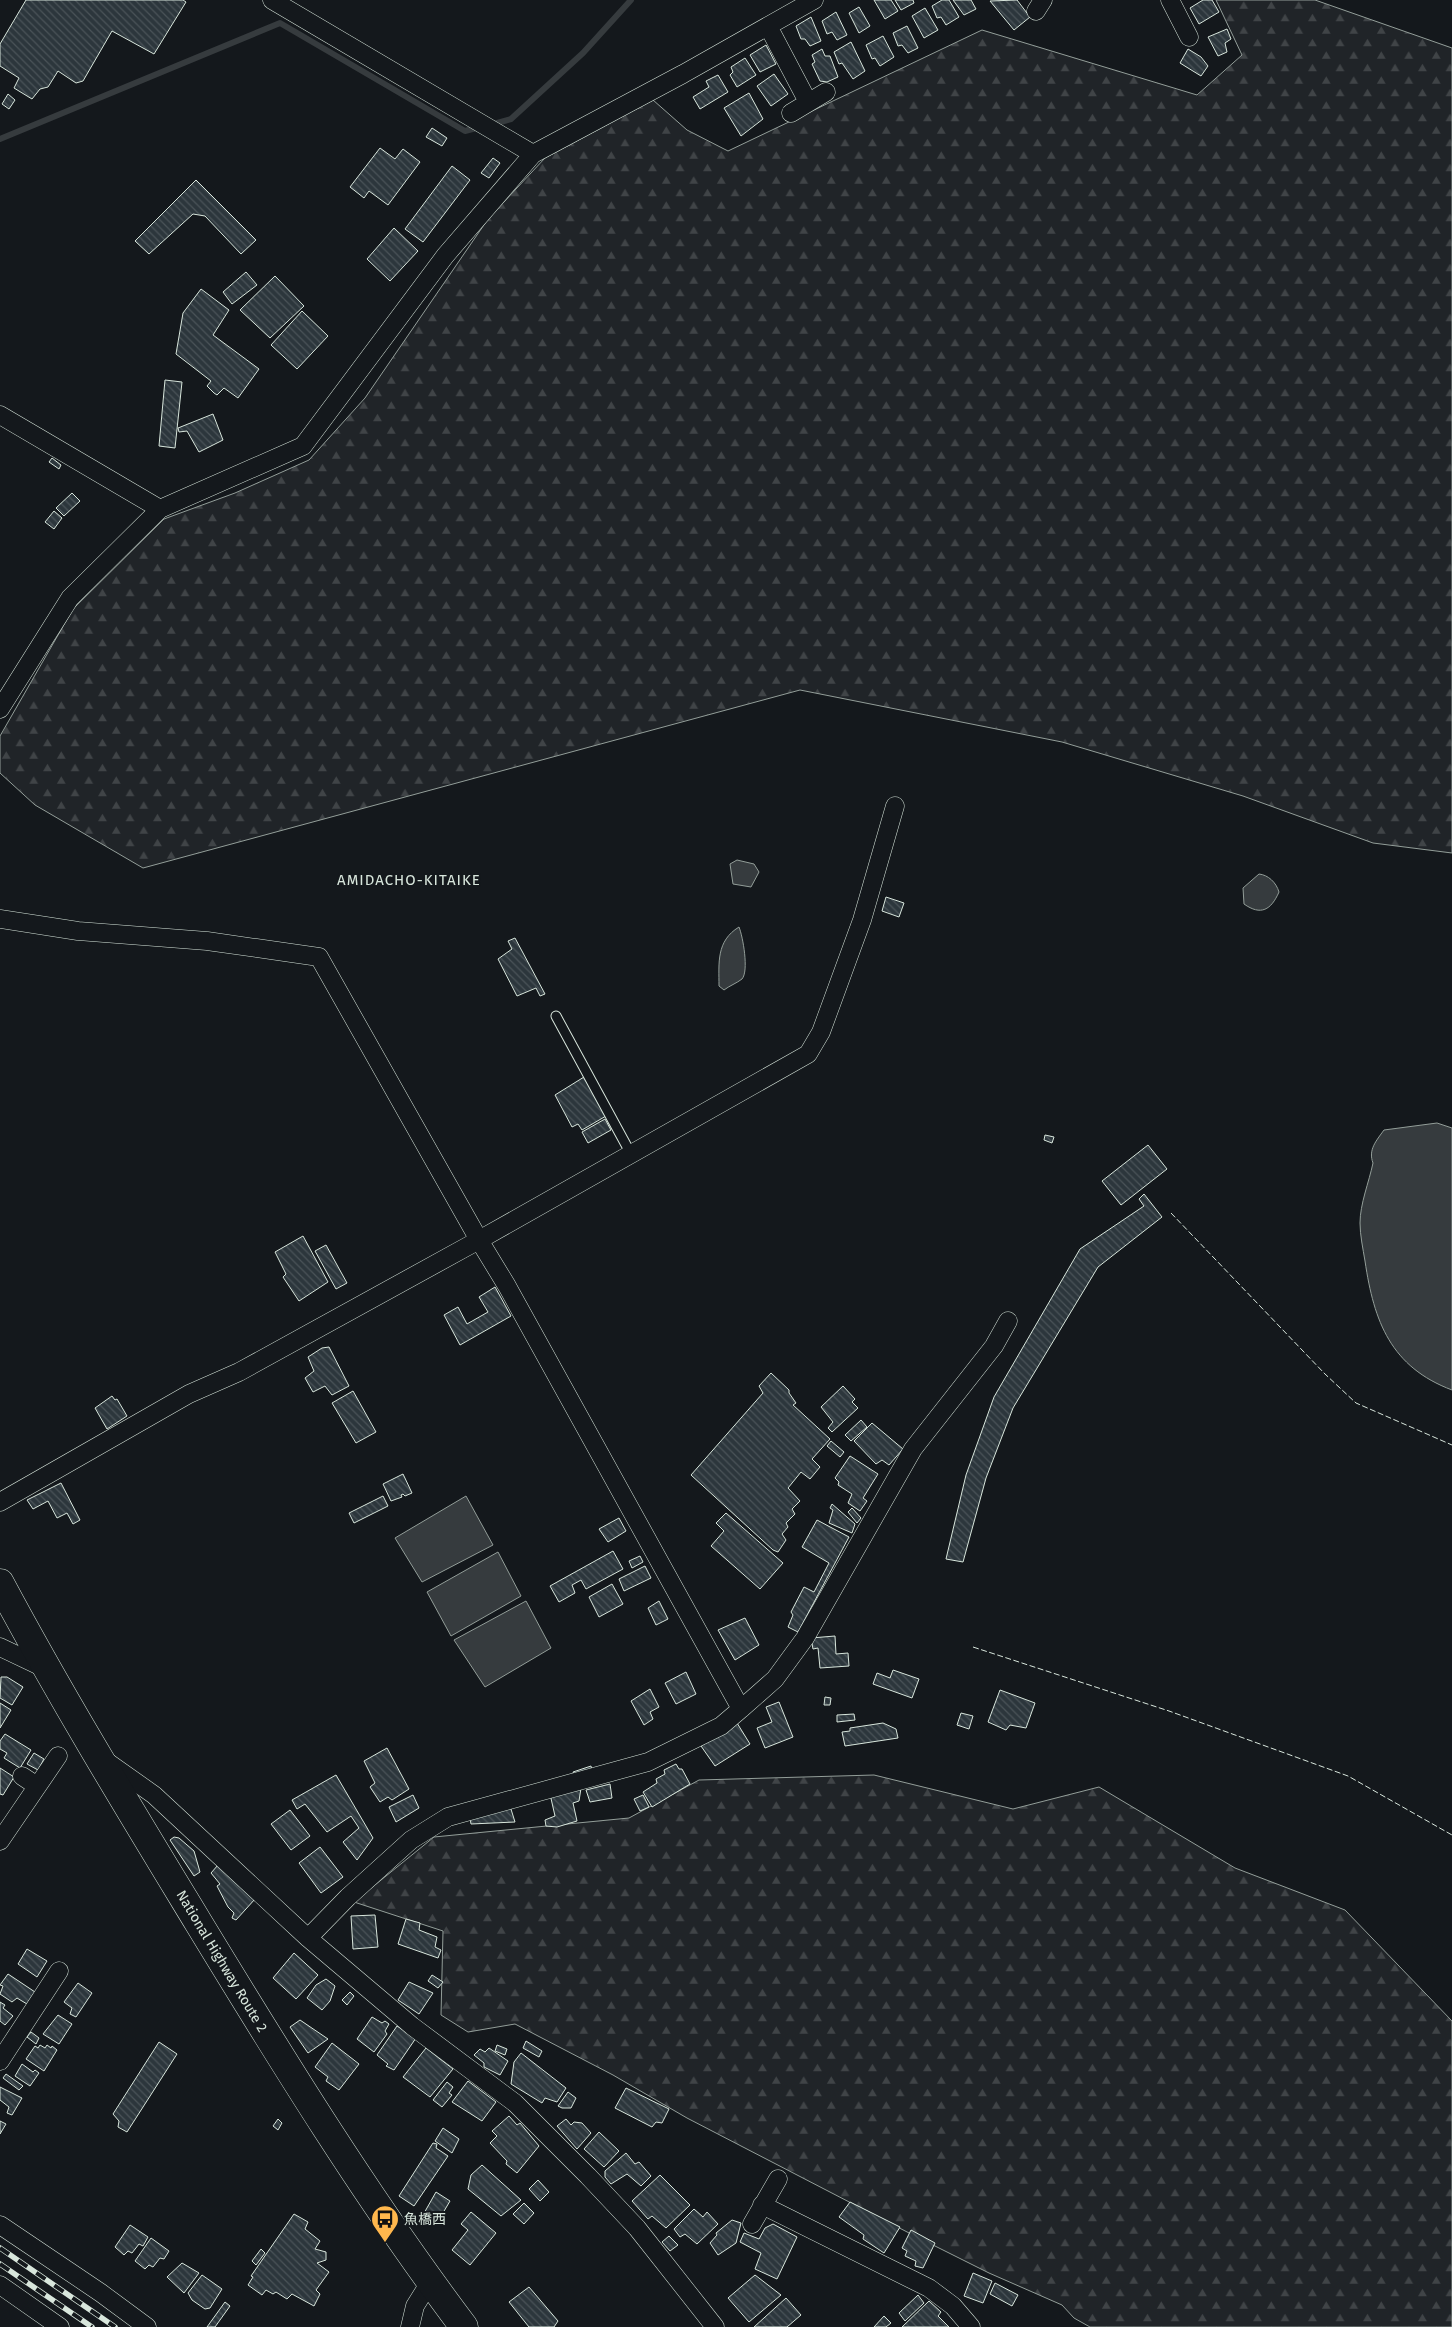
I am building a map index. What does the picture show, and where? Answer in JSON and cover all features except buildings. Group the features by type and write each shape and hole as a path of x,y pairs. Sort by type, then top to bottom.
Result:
{"highway":[{"name":"National Highway Route 2","path":"0,1584 46,1670 290,2073 430,2282 464,2327"}],"street":[{"path":"272,0 533,154"},
{"path":"0,710 70,598 160,510 304,446 445,256 533,154 814,0"},
{"path":"1170,0 1189,37"},
{"path":"768,26 808,102"},
{"path":"791,113 826,92"},
{"path":"0,416 160,510"},
{"path":"0,1502 189,1394 239,1372 479,1240 808,1054 822,1032 862,920 895,806"},
{"path":"0,918 78,931 207,941 319,957 507,1286 741,1709"},
{"path":"308,1938 348,1897 412,1840 448,1817 648,1762 721,1726 741,1709 774,1679 805,1638 913,1449 994,1346 1008,1321"},
{"path":"2,1652 46,1670"},
{"path":"97,1755 154,1795 308,1938 412,2026 514,2102 637,2228 715,2327"},
{"path":"0,1841 58,1756"},
{"path":"22,1776 38,1786"},
{"path":"0,2061 59,1971"},
{"path":"752,2224 778,2179"},
{"path":"762,2205 929,2288 953,2306 971,2327"},
{"path":"0,2225 101,2293 147,2327"},
{"path":"410,2327 415,2306 430,2282"},
{"path":"0,2285 60,2327"}],"lane":[{"path":"556,1016 631,1154"}],"green space":[{"path":"1216,0 1315,0 1452,48 1452,853 1373,843 1243,796 1062,742 800,690 143,868 35,805 0,773 0,736 73,609 164,519 235,493 309,460 365,398 488,219 545,158 653,100 687,130 728,151 982,30 1197,95 1242,55"},
{"path":"874,1775 1013,1809 1099,1787 1235,1868 1345,1910 1452,2021 1452,2327 1090,2327 1074,2318 1062,2305 989,2273 911,2234 687,2118 613,2075 515,2024 468,2032 441,2015 443,1931 354,1902 434,1837 629,1818 699,1780"}],"shaded area":[{"path":"737,860 754,864 759,872 751,887 733,884 730,864"},
{"path":"1259,874 1271,880 1279,892 1269,907 1256,910 1244,904 1243,888"},
{"path":"739,927 745,954 744,975 742,979 724,990 719,986 720,953 726,939"},
{"path":"1437,1123 1452,1128 1452,1390 1414,1369 1389,1340 1380,1323 1374,1304 1360,1228 1361,1208 1373,1163 1371,1154 1381,1134 1384,1130"},
{"path":"466,1496 493,1545 422,1582 395,1538"},
{"path":"498,1552 521,1596 451,1636 427,1592"},
{"path":"526,1601 551,1648 485,1687 454,1640"}],"waterway":[{"path":"490,125 511,119 583,53 631,0"},
{"path":"0,139 280,23 465,131 480,127"}],"railway":[{"path":"0,2248 115,2327"},
{"path":"0,2264 92,2327"}],"fence":[{"path":"1171,1213 1325,1374 1356,1403 1452,1445"},
{"path":"973,1647 1169,1711 1348,1776 1452,1835"}],"place":[{"name":"魚橋西","path":"385,2243"}],"district":[{"name":"AMIDACHO-KITAIKE","path":"409,880"}]}
